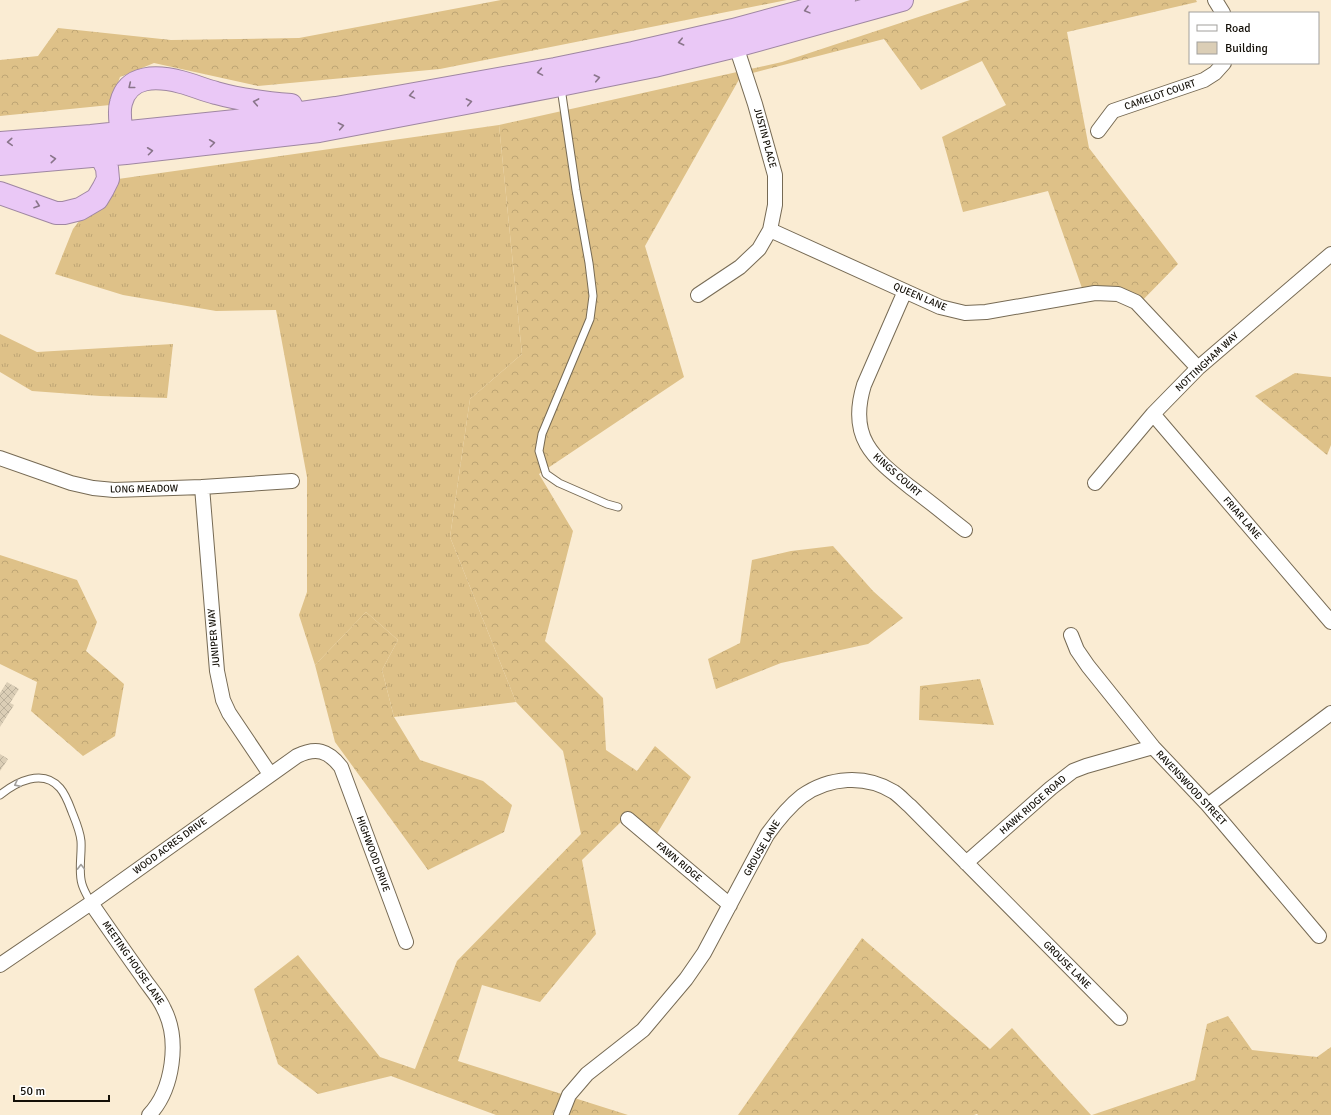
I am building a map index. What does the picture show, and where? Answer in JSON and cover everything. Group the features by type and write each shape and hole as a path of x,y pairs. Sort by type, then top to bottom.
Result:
{"highway":[{"path":"0,164 101,156 124,143 274,117 336,108 555,69 733,30 844,0"},
{"path":"0,143 91,136 124,143 319,131 654,66 736,46 902,0"},
{"path":"124,143 120,104 125,91 129,86 144,79 162,78 182,82 216,93 260,103 336,108"},
{"path":"0,193 56,213 80,210 97,199 108,179 107,168 91,136"}],"street":[{"path":"1215,0 1222,12"},
{"name":"JUSTIN PLACE","path":"698,295 740,267 759,249 770,230 775,205 775,176 755,104 736,46"},
{"name":"CAMELOT COURT","path":"1098,131 1113,111 1204,80 1216,74 1223,64"},
{"name":"QUEEN LANE","path":"770,230 940,307 965,313 986,312 1095,293 1118,294 1136,302 1198,368"},
{"name":"NOTTINGHAM WAY","path":"1095,483 1153,414 1198,368 1331,254"},
{"name":"KINGS COURT","path":"905,291 859,399 858,413 860,427 864,441 872,453 884,466 965,530"},
{"name":"FRIAR LANE","path":"1153,414 1329,616"},
{"name":"LONG MEADOW","path":"0,458 70,483 93,488 114,490 202,488 292,481"},
{"name":"JUNIPER WAY","path":"202,488 215,656 219,687 229,713 270,774"},
{"name":"RAVENSWOOD STREET","path":"1071,635 1077,650 1088,666 1153,747 1208,805 1319,936"},
{"path":"1208,805 1331,713"},
{"name":"HAWK RIDGE ROAD","path":"966,864 1051,788 1073,772 1086,766 1153,747"},
{"name":"WOOD ACRES DRIVE","path":"0,965 91,903 297,756 308,751 321,751 330,755 341,766"},
{"name":"HIGHWOOD DRIVE","path":"341,766 406,942"},
{"name":"GROUSE LANE","path":"561,1115 569,1095 587,1074 643,1030 686,979 704,954 767,835 780,817 801,796 816,788 839,780 856,780 872,783 895,793 910,806 1120,1018"},
{"name":"FAWN RIDGE","path":"628,819 730,904"},
{"name":"MEETING HOUSE LANE","path":"91,903 164,1009 171,1030 173,1052 170,1073 163,1094 149,1115"}],"lane":[{"path":"560,85 593,296 590,319 542,434 540,451 546,474 559,483 607,504 618,507"},
{"path":"0,795 18,782 36,778 51,781 60,788 67,799 81,842 82,884 91,903"}],"green space":[{"path":"501,0 787,0 440,69 258,86 154,63 120,77 110,105 0,116 0,60 38,56 58,28 171,40 299,38"},
{"path":"970,0 1196,0 1197,2 1067,32 1089,148 1178,264 1136,307 1113,293 1083,291 1048,191 963,212 942,137 1006,105 982,61 921,90 884,39 741,76 645,246 684,377 539,474 573,531 545,641 603,698 606,750 637,771 655,746 691,777 655,837 629,814 582,860 596,934 540,1002 482,985 458,1061 628,1115 496,1115 391,1076 318,1094 278,1064 254,989 298,955 380,1057 415,1069 457,961 581,834 563,751 516,702 450,537 470,399 522,354 499,125 782,62"},
{"path":"499,125 522,354 470,399 450,537 516,702 394,717 382,670 398,640 366,612 315,665 299,615 307,592 307,477 276,310 216,311 123,295 55,274 73,229 111,180"},
{"path":"0,334 37,352 173,344 167,398 100,396 32,391 0,372"},
{"path":"1295,373 1331,377 1331,445 1327,455 1255,396"},
{"path":"833,546 873,591 903,618 868,644 781,663 716,689 708,659 740,643 752,560 791,551"},
{"path":"0,555 77,580 97,622 86,651 124,684 115,736 83,756 31,711 37,682 0,664"},
{"path":"366,612 398,640 382,670 394,717 420,760 483,781 512,805 504,832 428,870 335,742 315,665"},
{"path":"980,679 994,725 919,720 920,686"},
{"path":"862,938 990,1049 1012,1028 1091,1115 738,1115"},
{"path":"1228,1016 1252,1050 1317,1057 1331,1047 1331,1115 1092,1115 1195,1080 1207,1024"}],"building":[{"path":"7,682 19,689 10,703 14,705 0,727 0,693"},
{"path":"0,754 8,759 0,771"}]}
